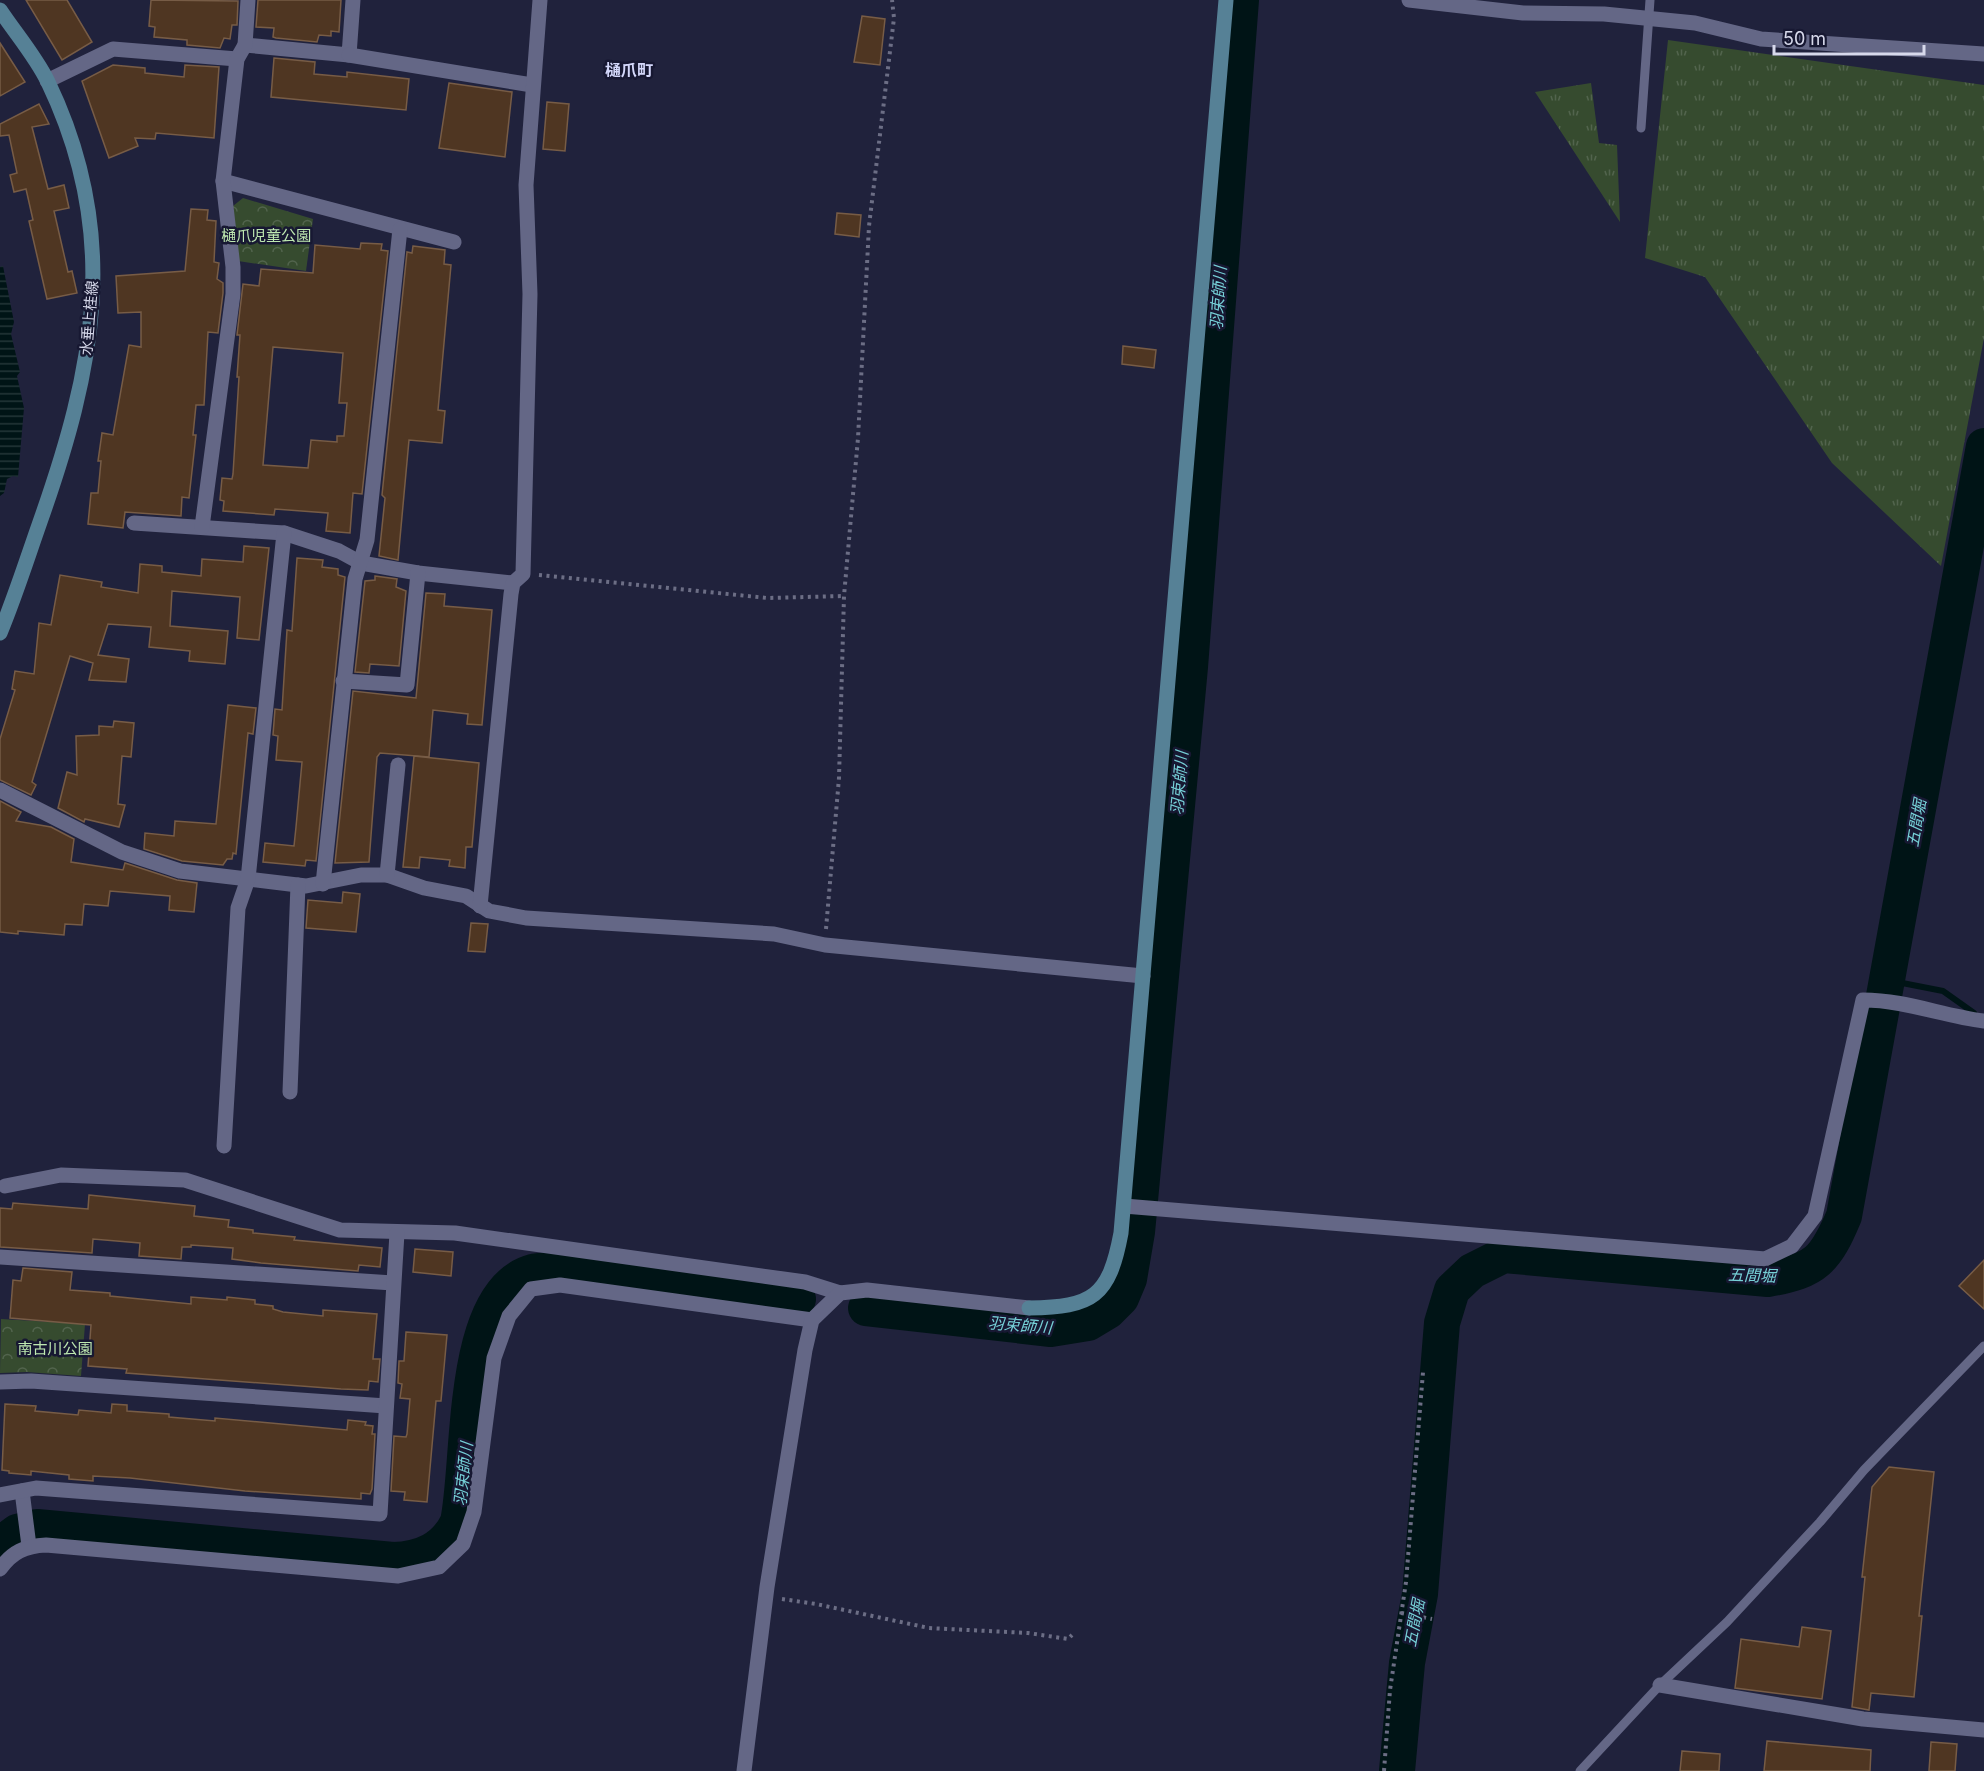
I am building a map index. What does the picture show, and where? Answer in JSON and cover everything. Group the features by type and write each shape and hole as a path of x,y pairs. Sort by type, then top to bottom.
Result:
{"street":[{"path":"202,527 233,294 233,267 223,181 237,59 245,45 249,0"},
{"path":"349,55 353,0"},
{"path":"480,906 518,579 530,294 526,186 540,0"},
{"path":"5,1186 61,1175 185,1180 340,1230 455,1233 806,1281 840,1293 867,1290 1029,1308 1067,1308 1091,1299 1107,1282 1115,1264 1124,1206 1226,0"},
{"path":"1410,0 1523,13 1604,14 1695,23 1761,39 1984,54"},
{"name":"水垂上桂線","path":"0,10 47,81 74,147 89,219 94,290 80,392 65,450 0,633"},
{"path":"245,45 349,55 532,85"},
{"path":"47,81 113,49 237,59"},
{"path":"223,181 454,242"},
{"path":"323,884 343,681 355,579 367,540 400,229"},
{"path":"134,523 284,533 339,550 361,563 418,573 518,579"},
{"path":"224,1146 238,908 248,879 284,533"},
{"path":"343,681 407,685 418,573"},
{"path":"387,875 398,765"},
{"path":"0,790 122,852 180,871 297,885 323,884 361,875 387,875 424,888 466,896 480,906 526,918 774,934 825,945 1143,976"},
{"path":"290,1092 297,885"},
{"path":"1124,1206 1765,1259 1792,1246 1815,1216 1863,1000 1910,1004 1946,1012 1957,1018 1984,1021"},
{"path":"0,1495 36,1488 380,1514 397,1233"},
{"path":"0,1257 393,1283"},
{"path":"0,1569 9,1556 29,1546 46,1545 398,1576 439,1567 463,1544 474,1512 494,1358 510,1316 531,1289 560,1286 812,1320"},
{"path":"744,1771 766,1597 805,1350 812,1320 840,1293"},
{"path":"0,1382 32,1381 386,1406"},
{"path":"22,1491 29,1546"},
{"path":"1660,1685 1863,1719 1984,1730"}],"lane":[{"path":"1641,128 1650,0"},
{"path":"1580,1771 1660,1685 1727,1622 1820,1522 1864,1470 1984,1346"}],"path":[{"path":"825,945 838,778 844,596 858,438 869,226 894,18 892,0"},
{"path":"518,579 767,598 844,596"},
{"path":"1384,1771 1390,1690 1401,1613 1423,1372"},
{"path":"766,1597 816,1604 938,1629 1028,1633 1068,1639 1072,1635"},
{"path":"1401,1613 1432,1619"}],"green space":[{"path":"1668,40 1984,85 1984,338 1941,566 1832,463 1705,277 1645,258"},
{"path":"1591,83 1599,143 1617,145 1620,222 1535,92"},
{"name":"樋爪児童公園","path":"243,198 313,219 306,271 238,261 233,206"},
{"name":"南古川公園","path":"1,1319 85,1324 81,1376 27,1372 0,1373"}],"shaded area":[{"path":"3,266 14,322 11,334 20,372 17,376 24,408 18,477 13,476 7,479 4,493 0,496 0,267"}],"building":[{"path":"26,0 67,0 92,42 62,60"},
{"path":"151,0 238,1 237,25 232,25 230,39 224,38 220,48 187,45 187,40 154,37 155,27 149,26"},
{"path":"258,0 341,0 339,32 331,31 331,36 319,35 317,42 273,37 274,28 256,27"},
{"path":"862,16 885,19 880,65 854,62"},
{"path":"0,43 25,82 0,96"},
{"path":"274,58 315,62 314,74 347,77 347,72 409,79 406,110 271,97"},
{"path":"113,65 145,68 145,73 184,77 185,65 219,67 214,138 156,133 155,139 135,138 138,146 109,158 82,81"},
{"path":"449,83 512,92 505,157 439,148"},
{"path":"547,102 569,104 565,151 543,149"},
{"path":"39,104 49,124 32,127 48,189 64,185 69,208 54,211 68,272 72,271 77,293 47,299 29,221 33,220 26,189 14,192 10,175 17,173 9,135 0,136 0,124"},
{"path":"191,209 208,210 207,220 216,221 214,262 219,263 217,279 223,283 223,293 218,333 208,332 204,405 196,405 193,435 196,435 189,498 182,497 181,516 125,512 123,528 88,524 91,493 98,493 101,461 98,461 102,433 113,435 129,345 141,347 141,312 118,313 116,276 185,271"},
{"path":"837,213 861,215 859,237 835,234"},
{"path":"361,243 382,244 381,250 388,251 362,494 353,493 350,533 326,531 328,513 275,509 274,515 223,511 224,501 220,500 222,478 232,479 233,474 239,377 237,377 240,335 237,335 243,284 259,286 261,269 313,273 315,245 360,249","holes":["273,347 343,353 339,403 347,403 344,436 337,436 337,442 311,440 308,468 263,465"]},
{"path":"413,246 445,250 444,264 451,265 438,410 445,411 442,443 409,440 398,560 379,556 385,498 382,495 407,252 412,253"},
{"path":"1123,346 1156,350 1154,368 1122,364"},
{"path":"244,546 269,548 259,640 237,638 240,597 172,591 170,626 228,631 225,664 189,661 190,651 149,647 151,627 108,624 98,655 129,659 126,682 89,680 93,663 70,656 32,782 36,785 31,795 0,780 0,739 15,690 12,689 15,671 34,674 39,623 51,625 60,575 102,582 101,587 138,593 140,564 162,566 162,572 201,576 202,559 243,562"},
{"path":"297,558 323,560 322,567 338,569 338,575 345,577 316,861 306,860 305,866 263,862 265,843 294,846 302,762 276,760 278,736 273,735 275,709 282,710 287,630 292,631"},
{"path":"375,576 397,579 396,587 406,591 399,666 370,664 369,673 355,672 365,581 375,580"},
{"path":"426,593 445,594 444,606 492,610 482,725 467,724 468,714 433,710 429,757 380,753 377,757 369,862 335,863 353,691 416,698"},
{"path":"228,705 256,708 253,734 248,733 236,854 233,853 232,859 227,859 223,865 182,861 144,849 145,833 174,836 175,821 216,824"},
{"path":"114,721 134,723 131,757 122,756 118,804 125,805 119,827 85,819 84,822 58,808 67,772 77,775 76,736 99,735 99,726 113,727"},
{"path":"414,756 479,763 472,847 466,847 465,868 449,866 450,860 420,857 419,868 403,867"},
{"path":"0,801 21,812 16,821 51,827 74,839 71,862 123,870 125,863 177,880 197,883 194,912 169,910 170,896 110,891 108,906 84,904 82,925 65,924 64,935 18,931 18,934 0,932"},
{"path":"343,892 360,894 356,932 306,928 308,900 342,903"},
{"path":"471,923 488,924 485,952 468,951"},
{"path":"89,1195 195,1206 194,1216 229,1220 228,1227 253,1230 253,1233 295,1237 294,1240 382,1248 380,1267 359,1265 358,1271 261,1263 232,1259 233,1248 191,1245 191,1247 182,1247 181,1259 139,1256 140,1243 93,1239 92,1253 0,1247 0,1208 12,1209 13,1203 88,1209"},
{"path":"415,1249 453,1252 451,1276 413,1272"},
{"path":"1984,1260 1984,1309 1959,1286"},
{"path":"23,1268 72,1272 70,1290 110,1293 110,1296 191,1304 191,1297 227,1300 227,1297 255,1300 255,1304 273,1306 273,1309 283,1312 323,1316 323,1310 377,1314 373,1359 380,1359 378,1382 369,1381 368,1390 341,1389 126,1373 127,1369 88,1366 91,1325 10,1318 13,1280 21,1281"},
{"path":"406,1332 447,1335 441,1401 436,1401 427,1502 404,1500 405,1492 391,1491 394,1436 406,1437 407,1434 410,1399 400,1398 402,1384 398,1383 399,1361 404,1361"},
{"path":"5,1404 36,1406 35,1411 78,1415 79,1410 111,1413 112,1404 127,1405 127,1411 169,1414 169,1417 215,1421 215,1418 347,1430 348,1420 366,1422 365,1425 373,1426 372,1434 375,1434 372,1489 370,1494 361,1493 361,1499 245,1491 130,1478 93,1476 93,1481 69,1479 69,1475 31,1471 31,1475 9,1473 9,1471 2,1470"},
{"path":"1889,1467 1934,1472 1919,1616 1922,1616 1914,1697 1871,1693 1869,1710 1852,1707 1865,1577 1862,1577 1872,1487"},
{"path":"1802,1627 1831,1631 1822,1699 1735,1688 1741,1639 1799,1647"},
{"path":"1767,1741 1871,1750 1870,1771 1764,1771"},
{"path":"1931,1742 1957,1744 1955,1771 1929,1771"},
{"path":"1682,1751 1720,1754 1719,1771 1680,1771"}],"waterway":[{"name":"羽束師川","path":"866,1308 1051,1329 1088,1323 1108,1311 1121,1298 1129,1279 1137,1232 1190,667 1241,0"},
{"name":"五間堀","path":"1397,1771 1407,1663 1420,1594 1442,1323 1452,1290 1472,1271 1504,1255 1768,1279 1798,1272 1817,1261 1825,1253 1838,1231 1844,1216 1984,446"},
{"path":"1887,980 1943,991 1974,1013"},
{"name":"羽束師川","path":"0,1545 17,1532 37,1527 393,1560 423,1555 439,1546 458,1522 468,1421 480,1344 492,1311 509,1286 533,1272 556,1270 798,1299"}],"district":[{"name":"樋爪町","path":"629,70"}]}
